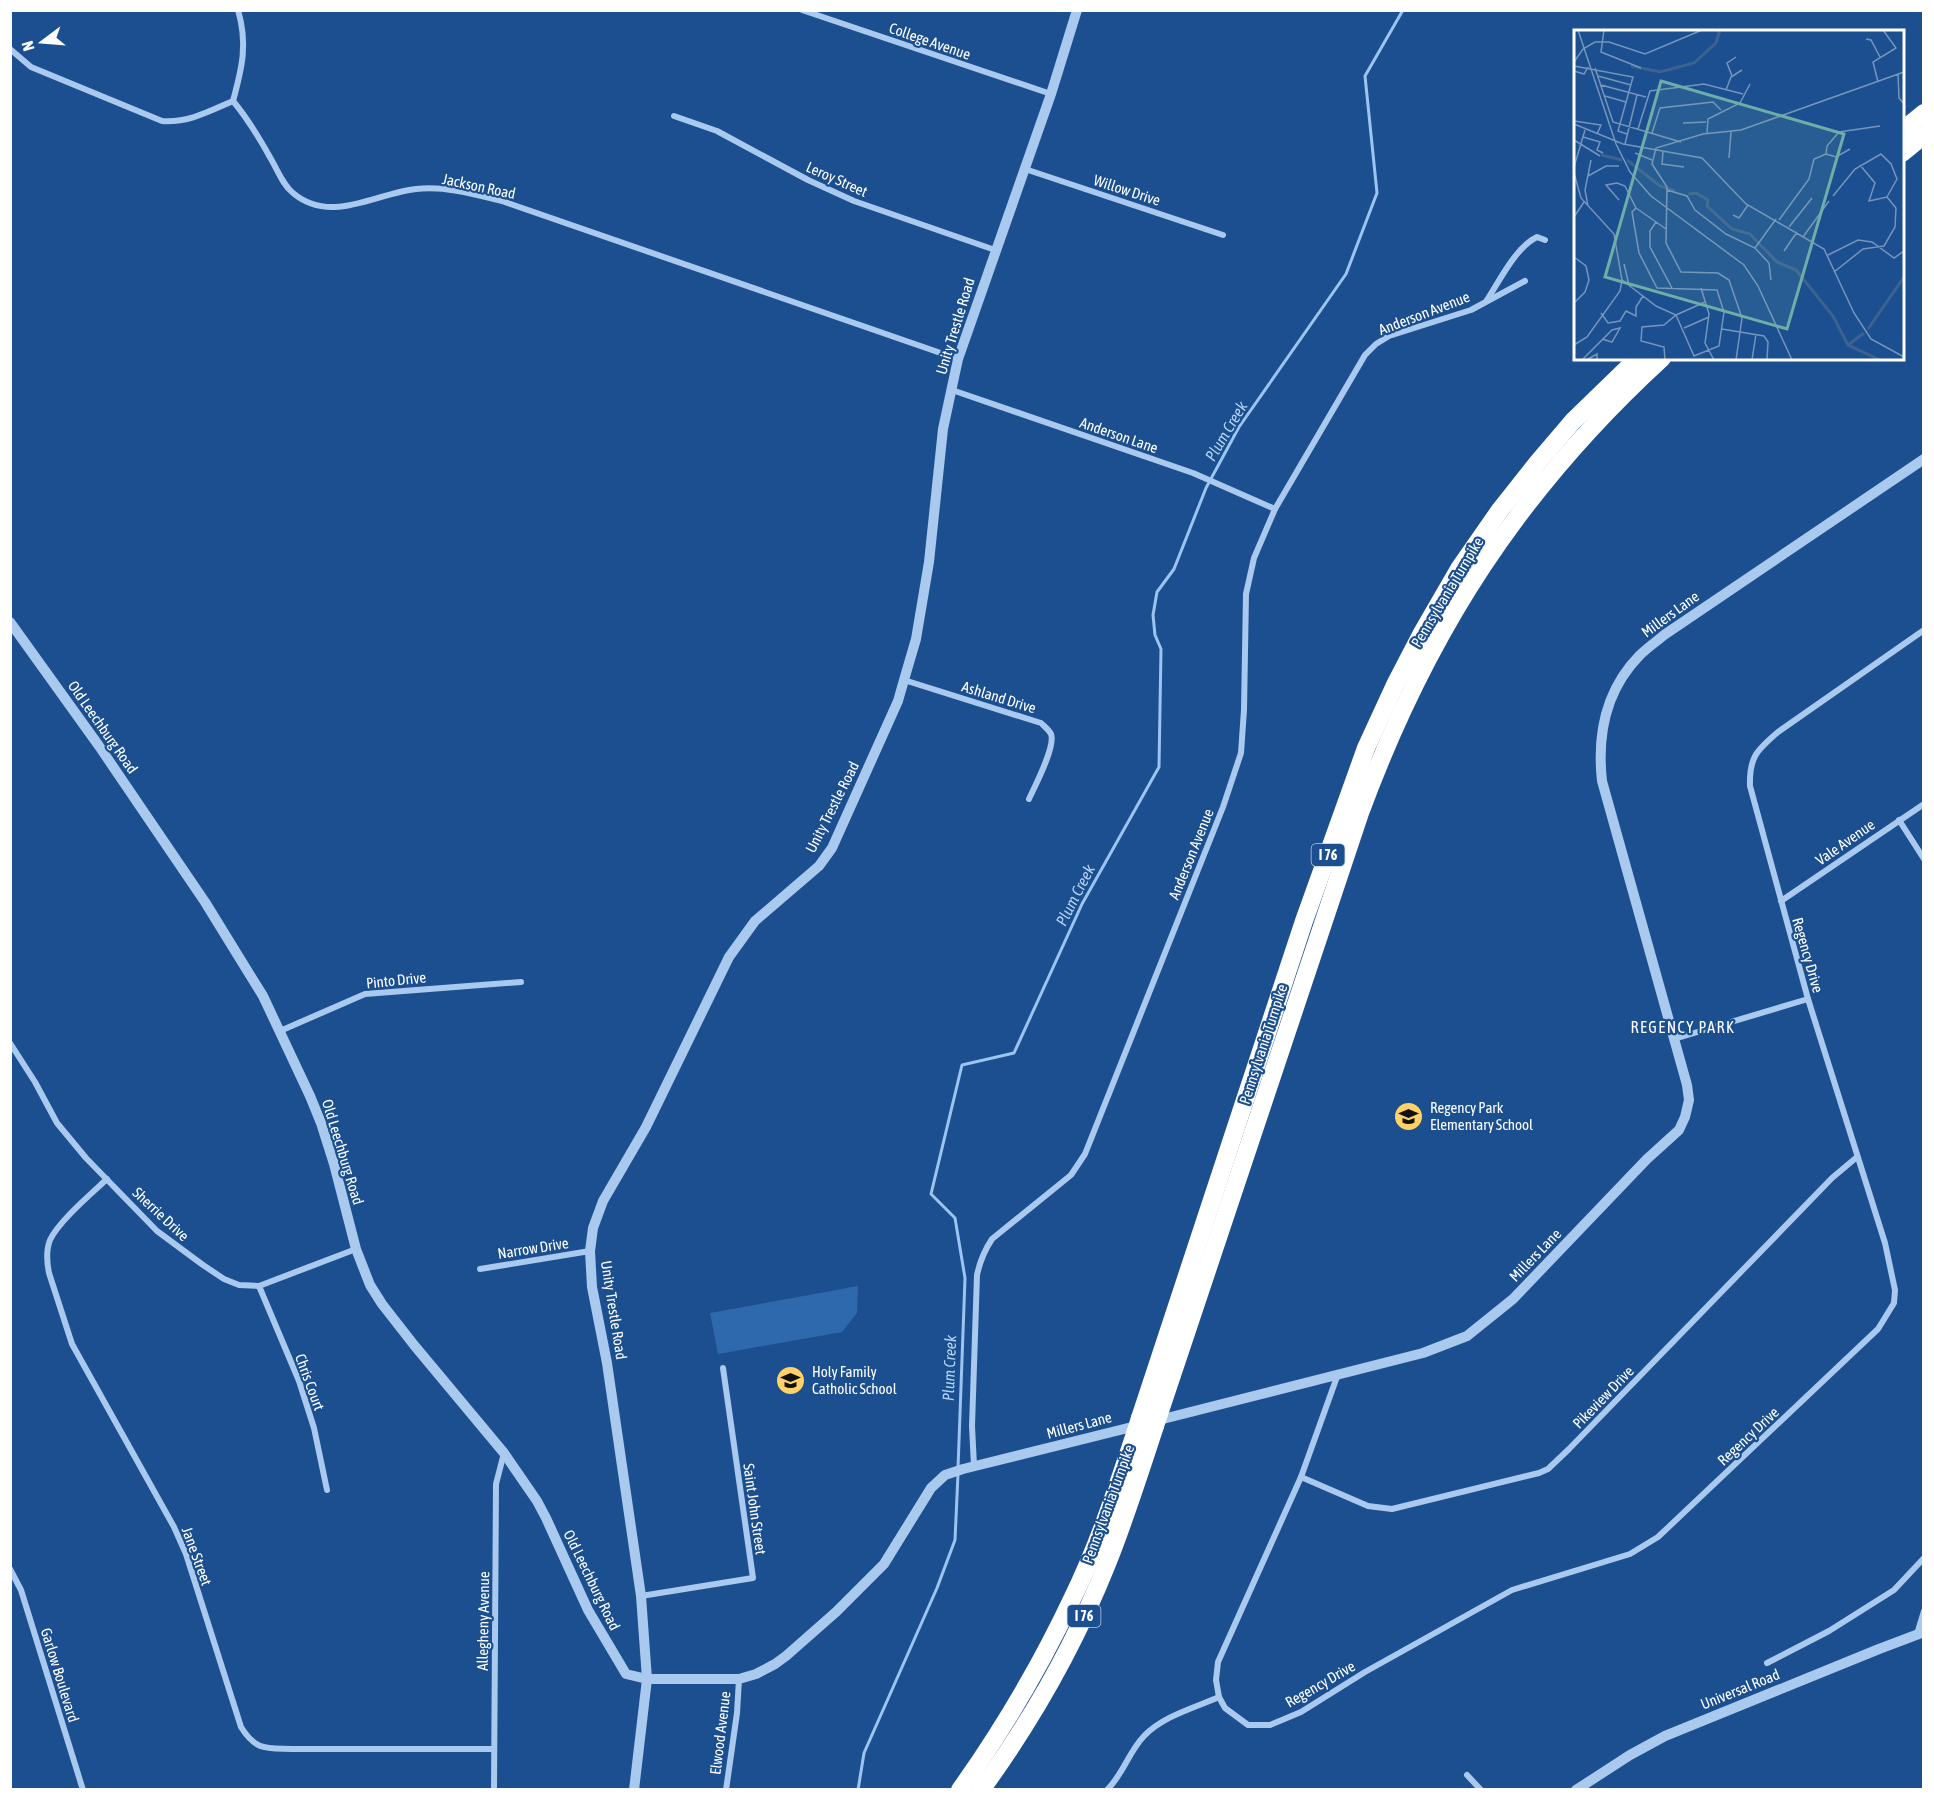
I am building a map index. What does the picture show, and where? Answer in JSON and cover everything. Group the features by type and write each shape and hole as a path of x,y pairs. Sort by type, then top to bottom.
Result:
{"highway":[{"path":"1904,129 1923,113"},
{"path":"1904,151 1923,135"},
{"name":"Pennsylvania Turnpike","path":"981,1790 1028,1720 1073,1638 1107,1564 1148,1422 1304,921 1366,748 1422,633 1460,569 1500,510 1573,421 1636,360"},
{"name":"Pennsylvania Turnpike","path":"960,1790 1018,1704 1074,1595 1148,1422 1376,768 1425,662 1471,582 1533,494 1574,445 1660,360"}],"street":[{"path":"10,49 31,67 162,121 175,122 193,118 233,101 244,40 238,10"},
{"name":"College Avenue","path":"802,10 1051,94"},
{"name":"Unity Trestle Road","path":"634,1790 646,1679 641,1596 607,1363 592,1287 590,1251 593,1228 603,1201 646,1127 729,957 755,921 819,866 832,848 898,701 920,617 929,562 943,429 958,358 1051,94 1077,10"},
{"name":"Jackson Road","path":"233,101 244,114 283,181 293,194 310,203 338,208 415,189 446,188 502,201 958,358"},
{"name":"Leroy Street","path":"674,116 717,131 808,180 854,201 995,250"},
{"name":"Willow Drive","path":"1024,168 1223,235"},
{"name":"Anderson Avenue","path":"1487,300 1520,250 1537,237 1545,240"},
{"name":"Anderson Avenue","path":"968,1467 977,1275 980,1261 992,1239 1071,1175 1085,1154 1223,807 1240,753 1244,710 1246,594 1254,558 1275,509 1365,355 1376,344 1398,332 1471,310 1525,281"},
{"name":"Anderson Lane","path":"952,390 1193,473 1275,509"},
{"name":"Millers Lane","path":"646,1679 739,1679 756,1674 775,1664 839,1609 884,1564 931,1488 951,1473 1423,1353 1467,1336 1513,1299 1647,1159 1679,1130 1689,1100 1687,1085 1602,781 1600,748 1606,712 1623,678 1633,664 1664,634 1923,459"},
{"name":"Old Leechburg Road","path":"10,622 99,746 205,902 257,986 321,1123 356,1249 370,1285 382,1304 504,1453 546,1518 588,1610 626,1674 646,1679"},
{"name":"Regency Drive","path":"1219,1697 1226,1708 1248,1725 1270,1725 1301,1712 1365,1672 1512,1590 1630,1554 1658,1537 1878,1329 1894,1303 1894,1290 1885,1243 1808,999 1750,786 1749,772 1752,759 1758,749 1778,732 1923,630"},
{"name":"Ashland Drive","path":"904,680 1041,723 1050,733 1051,745 1029,799"},
{"name":"Vale Avenue","path":"1781,901 1923,804"},
{"path":"1899,820 1923,859"},
{"name":"Pinto Drive","path":"280,1031 365,994 521,982"},
{"path":"1673,1039 1808,999"},
{"name":"Sherrie Drive","path":"10,1043 57,1123 86,1158 157,1231 224,1278 239,1285 259,1286"},
{"name":"Pikeview Drive","path":"1301,1477 1368,1506 1392,1509 1548,1469 1832,1178 1857,1157"},
{"name":"Jane Street","path":"107,1179 59,1226 50,1241 47,1262 49,1273 72,1344 174,1527 186,1554 241,1727 248,1738 253,1743 266,1748 494,1749"},
{"path":"259,1286 356,1249"},
{"name":"Narrow Drive","path":"480,1269 590,1251"},
{"name":"Chris Court","path":"259,1286 299,1381 314,1428 327,1490"},
{"name":"Saint John Street","path":"641,1596 753,1578 723,1368"},
{"path":"1107,1790 1122,1771 1130,1754 1144,1735 1159,1723 1219,1697 1216,1680 1218,1662 1301,1477 1338,1373"},
{"name":"Allegheny Avenue","path":"494,1790 496,1484 504,1453"},
{"path":"1767,1663 1829,1631 1894,1590 1923,1558"},
{"name":"Garlow Boulevard","path":"10,1569 21,1590 83,1790"},
{"path":"1920,1633 1923,1611"},
{"name":"Universal Road","path":"1575,1790 1665,1736 1920,1633"},
{"name":"Elwood Avenue","path":"726,1790 737,1713 739,1679"},
{"path":"1467,1775 1481,1790"}],"shaded area":[{"path":"858,1286 857,1313 842,1332 718,1354 710,1313"}],"waterway":[{"name":"Plum Creek","path":"958,1468 965,1278 955,1218 931,1194 962,1065 1014,1053 1082,904 1159,767 1161,649 1155,635 1153,615 1157,592 1174,569 1206,488 1239,427 1346,274 1377,193 1365,76 1403,10"},
{"name":"Plum Creek","path":"858,1790 864,1753 937,1588 955,1540 958,1474"}],"place":[{"name":"Regency Park Elementary School","path":"1409,1116"},
{"name":"Holy Family Catholic School","path":"791,1380"}],"district":[{"name":"REGENCY PARK","path":"1683,1027"}]}
